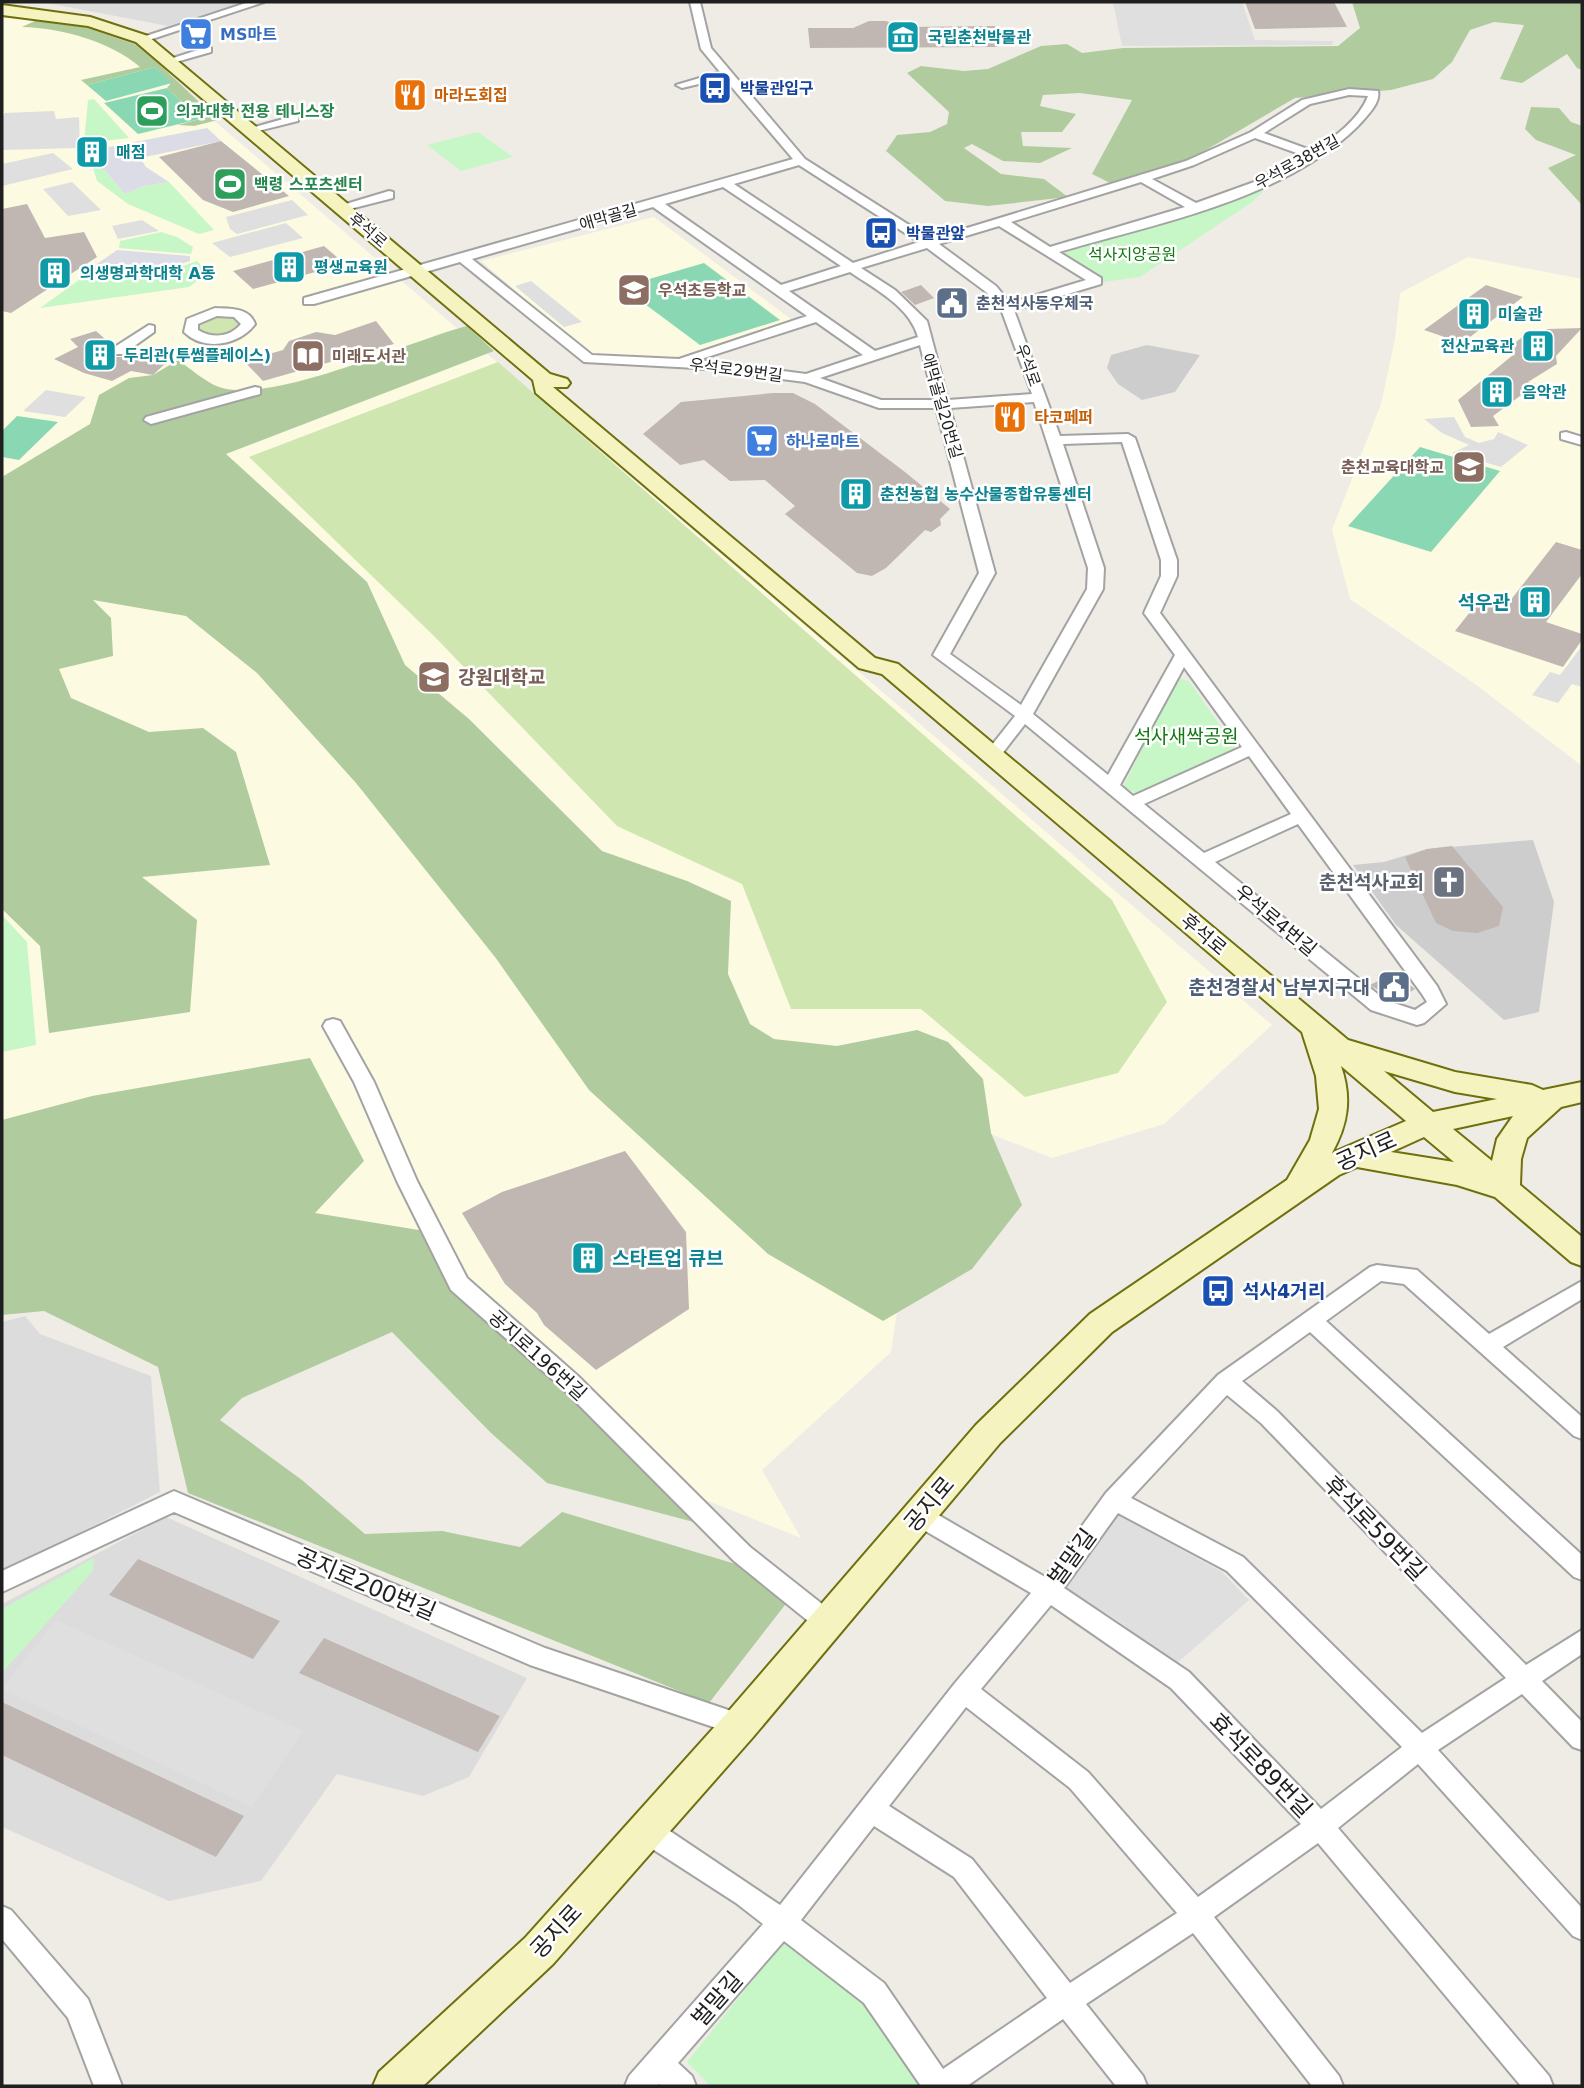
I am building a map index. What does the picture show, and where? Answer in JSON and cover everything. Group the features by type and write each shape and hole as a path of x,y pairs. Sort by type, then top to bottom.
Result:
{"street":[{"path":"142,39 259,2"},
{"name":"우석로","path":"695,2 706,49 801,161 930,244 991,289 1007,308 1055,440 1096,568 1096,589 1024,715 992,755"},
{"name":"후석로","path":"2,10 90,22 142,39 543,378 543,389 867,663 890,669 1582,1254"},
{"path":"169,61 207,50"},
{"path":"682,85 726,74"},
{"name":"우석로38번길","path":"778,290 1190,163 1255,134 1306,102 1349,92 1374,93 1373,100 1348,133 1315,156 1246,190 1050,251"},
{"path":"250,130 294,119"},
{"path":"1255,134 1315,156"},
{"name":"애막골길","path":"309,301 801,161"},
{"path":"1142,178 1194,207"},
{"name":"애막골길20번길","path":"726,184 890,293 920,321 987,573 941,655 1024,715"},
{"path":"342,207 389,195"},
{"path":"656,203 871,355"},
{"path":"1002,222 1096,281 1007,308"},
{"name":"우석로29번길","path":"462,257 589,359 677,363 807,378 879,404 943,404 1040,398"},
{"path":"677,363 818,317"},
{"path":"118,351 149,328"},
{"path":"807,378 923,340"},
{"path":"151,419 255,391"},
{"path":"1566,436 1582,441"},
{"name":"우석로4번길","path":"1024,715 1204,860 1378,1006 1417,1018 1437,1004 1303,815 1152,613 1169,576 1170,560 1128,438 1055,440"},
{"path":"1111,786 1183,653"},
{"path":"1132,803 1252,748"},
{"path":"1204,860 1303,815"},
{"name":"공지로196번길","path":"333,1026 363,1082 407,1181 459,1283 570,1382 742,1554 827,1622"},
{"path":"1296,1189 1325,1143 1332,1126 1334,1100 1330,1070 1312,1027"},
{"path":"1334,1045 1455,1082 1496,1090 1569,1095"},
{"path":"1356,1156 1459,1174 1505,1189 1506,1155 1518,1126 1569,1095"},
{"name":"공지로","path":"393,2086 539,1951 740,1725 988,1434 1101,1323 1329,1167 1426,1124 1569,1095"},
{"name":"벌말길","path":"639,2086 783,1922 964,1691 1048,1591 1114,1500 1226,1381 1377,1273 1409,1276 1582,1430"},
{"path":"1486,1346 1582,1289"},
{"path":"1312,1321 1582,1570"},
{"name":"후석로59번길","path":"1226,1381 1269,1417 1582,1739"},
{"path":"1114,1500 1235,1564 1420,1748 1582,1927"},
{"name":"공지로200번길","path":"2,1582 174,1501 539,1657 740,1725"},
{"name":"효석로89번길","path":"920,1516 1048,1591 1180,1680 1320,1826 1539,2086"},
{"path":"646,1830 745,1894 874,1993 940,2086 1149,1948 1320,1826 1420,1748 1582,1641"},
{"path":"964,1691 1079,1780 1195,1914 1329,2086"},
{"path":"870,1809 962,1868 1133,2086"},
{"path":"2,1919 78,2009 108,2086"},
{"path":"660,2065 682,2086"}],"shaded area":[{"path":"42,2 242,2 168,26"},
{"path":"1113,2 1242,2 1255,40 1333,41 1332,45 1122,46"},
{"name":"강원대학교","path":"2,17 39,21 135,53 1272,1025 1164,1124 1052,1158 968,1125 902,1278 891,1352 762,1470 801,1538 606,1460 333,1267 2,1283"},
{"path":"54,111 56,119 79,117 80,148 2,150 2,118 5,113"},
{"path":"207,128 221,141 140,158 146,167 169,182 144,186 125,194 88,151"},
{"path":"53,153 73,169 2,186 2,164"},
{"path":"72,182 101,210 68,216 43,189"},
{"path":"292,200 308,215 237,234 230,229 226,217"},
{"name":"우석초등학교","path":"654,217 792,320 671,361 593,357 481,261"},
{"path":"142,220 159,231 118,239 112,226"},
{"path":"286,223 303,238 230,257 212,243"},
{"path":"117,250 190,256 190,261 142,277 84,273"},
{"name":"춘천교육대학교","path":"1468,257 1582,279 1582,766 1475,684 1350,599 1332,530 1381,404 1395,339 1400,293"},
{"path":"531,281 582,322 564,327 515,286"},
{"path":"1147,345 1200,355 1175,392 1142,400 1118,384 1107,368 1111,355"},
{"path":"46,390 86,397 65,417 23,411"},
{"path":"1454,417 1465,437 1479,443 1494,439 1498,432 1528,445 1501,467 1452,453 1469,445 1442,433 1424,419"},
{"path":"1582,646 1582,687 1572,684 1558,703 1532,695 1550,672 1560,675"},
{"path":"1533,840 1554,902 1539,1012 1504,1020 1396,925 1353,865 1384,862 1427,849"},
{"path":"25,1316 40,1334 151,1376 160,1492 2,1572 2,1322"},
{"path":"1115,1513 1222,1572 1249,1600 1175,1665 1120,1622 1059,1584"},
{"path":"166,1517 527,1678 469,1777 423,1796 337,1774 261,1881 169,1901 2,1827 2,1604"},
{"path":"56,1620 303,1731 252,1807 2,1689"}],"green space":[{"path":"1352,2 1582,2 1582,70 1577,68 1567,54 1522,83 1500,79 1524,25 1494,22 1470,30 1452,62 1433,79 1391,90 1295,98 1194,157 1110,183 1092,174 1132,100 1080,93 1043,95 1040,106 1076,114 1062,132 1021,132 1023,146 1072,148 1040,163 1003,161 972,144 964,148 1001,174 1044,179 1068,197 988,206 945,201 886,151 897,135 930,132 947,124 949,112 907,73 921,66 964,71 988,69 1041,46 1067,44 1082,53 1123,48 1338,46 1360,28"},
{"path":"39,19 76,24 140,46 214,116 222,119 194,126 178,125 200,119 167,88 171,83 155,67 87,85 81,80 140,67 100,43 69,33 22,27"},
{"path":"155,67 172,83 106,101 87,85"},
{"name":"의과대학 전용 테니스장","path":"167,88 200,119 138,134 104,103"},
{"path":"94,99 129,138 84,143 88,100"},
{"path":"1531,107 1559,108 1571,122 1582,126 1582,205 1548,168 1576,155 1536,140 1525,129"},
{"path":"478,132 513,157 461,171 427,145"},
{"path":"88,151 125,194 144,186 169,182 214,230 199,234 128,204 97,181"},
{"name":"석사지양공원","path":"1266,188 1252,202 1140,277 1103,282 1062,255 1063,251"},
{"path":"161,232 177,237 193,247 191,254 119,248 120,241"},
{"path":"197,261 208,273 189,287 40,308 86,275 146,279"},
{"path":"704,263 780,320 700,345 622,287"},
{"path":"231,314 245,321 216,336 197,329 198,322 208,316"},
{"path":"467,326 494,351 226,454 367,582 405,665 469,719 602,851 687,881 731,901 728,974 750,1024 774,1039 837,1046 917,1030 948,1042 983,1079 991,1133 1022,1205 972,1269 883,1321 768,1254 589,1090 495,957 356,783 257,673 186,616 93,600 111,618 113,656 59,669 71,698 149,732 203,728 236,752 270,865 142,877 197,920 190,1012 49,1033 40,946 2,909 2,477 90,424 99,395 129,378 153,375 178,360 219,387 243,390 272,387 306,380"},
{"path":"498,362 1112,900 1167,1002 1118,1073 1025,1097 921,1009 791,1009 742,884 617,826 435,637 249,457"},
{"path":"17,416 58,422 19,460 2,457 2,431"},
{"path":"1420,447 1500,471 1431,552 1348,526"},
{"name":"석사새싹공원","path":"1177,678 1189,681 1237,750 1140,795 1123,787"},
{"path":"2,915 27,942 36,1045 2,1052"},
{"path":"310,1058 364,1161 315,1213 437,1233 468,1277 735,1533 547,1483 490,1432 392,1332 242,1398 220,1420 302,1480 365,1534 442,1531 520,1547 562,1512 766,1573 795,1592 709,1703 188,1493 158,1367 44,1311 2,1315 2,1120 92,1096"},
{"path":"94,1558 93,1571 2,1673 2,1609"},
{"path":"792,1931 886,2013 924,2086 710,2086 687,2062"}],"building":[{"path":"1245,2 1334,2 1347,27 1255,29"},
{"name":"국립춘천박물관","path":"869,21 886,21 903,27 995,26 999,47 810,48 808,28 853,28"},
{"name":"백령 스포츠센터","path":"221,141 289,196 233,212 203,200 159,157"},
{"path":"27,204 45,238 84,232 97,257 11,313 2,311 2,209"},
{"name":"평생교육원","path":"324,246 345,264 253,289 233,271"},
{"path":"921,285 934,298 915,305 901,292"},
{"name":"미술관","path":"1486,285 1523,297 1462,343 1424,330"},
{"name":"미래도서관","path":"376,321 394,344 263,381 244,361 283,350 289,341 316,332 335,335"},
{"path":"1582,328 1556,356 1557,364 1528,382 1536,384 1493,416 1499,426 1471,427 1458,400 1513,355 1503,352 1529,332 1540,335 1547,329"},
{"name":"두리관(투썸플레이스)","path":"96,331 112,345 110,354 113,357 123,357 129,353 169,360 153,375 131,371 112,381 84,373 54,359 78,347 70,339"},
{"name":"춘천농협 농수산물종합유통센터","path":"793,393 815,404 905,472 950,509 940,519 941,525 931,532 925,530 886,568 872,576 857,573 785,514 795,506 765,480 730,481 704,460 680,465 643,434 681,402"},
{"name":"석우관","path":"1556,542 1582,550 1582,574 1546,622 1582,634 1582,640 1563,667 1455,631 1481,598 1506,606"},
{"name":"춘천석사교회","path":"1452,846 1503,907 1499,926 1477,933 1453,931 1436,923 1405,857 1427,849"},
{"name":"춘천경찰서 남부지구대","path":"1394,973 1415,989 1396,1001 1370,985"},
{"name":"스타트업 큐브","path":"625,1151 686,1232 689,1309 596,1370 544,1325 537,1313 505,1284 462,1213 502,1192"},
{"path":"138,1559 280,1621 253,1659 109,1595"},
{"path":"324,1638 500,1716 478,1752 299,1673"},
{"path":"2,1702 244,1816 216,1857 2,1755"}],"place":[{"name":"MS마트","path":"196,34"},
{"name":"국립춘천박물관","path":"903,37"},
{"name":"박물관입구","path":"715,88"},
{"name":"마라도회집","path":"410,95"},
{"name":"의과대학 전용 테니스장","path":"152,111"},
{"name":"매점","path":"92,152"},
{"name":"백령 스포츠센터","path":"230,184"},
{"name":"박물관앞","path":"881,233"},
{"name":"평생교육원","path":"289,267"},
{"name":"의생명과학대학 A동","path":"55,273"},
{"name":"우석초등학교","path":"634,290"},
{"name":"춘천석사동우체국","path":"952,303"},
{"name":"미술관","path":"1474,314"},
{"name":"전산교육관","path":"1538,346"},
{"name":"두리관(투썸플레이스)","path":"100,355"},
{"name":"미래도서관","path":"308,356"},
{"name":"음악관","path":"1497,392"},
{"name":"타코페퍼","path":"1010,417"},
{"name":"하나로마트","path":"762,441"},
{"name":"춘천교육대학교","path":"1469,467"},
{"name":"춘천농협 농수산물종합유통센터","path":"856,494"},
{"name":"석우관","path":"1535,602"},
{"name":"강원대학교","path":"434,677"},
{"name":"춘천석사교회","path":"1449,882"},
{"name":"춘천경찰서 남부지구대","path":"1394,987"},
{"name":"스타트업 큐브","path":"588,1258"},
{"name":"석사4거리","path":"1218,1291"}]}
